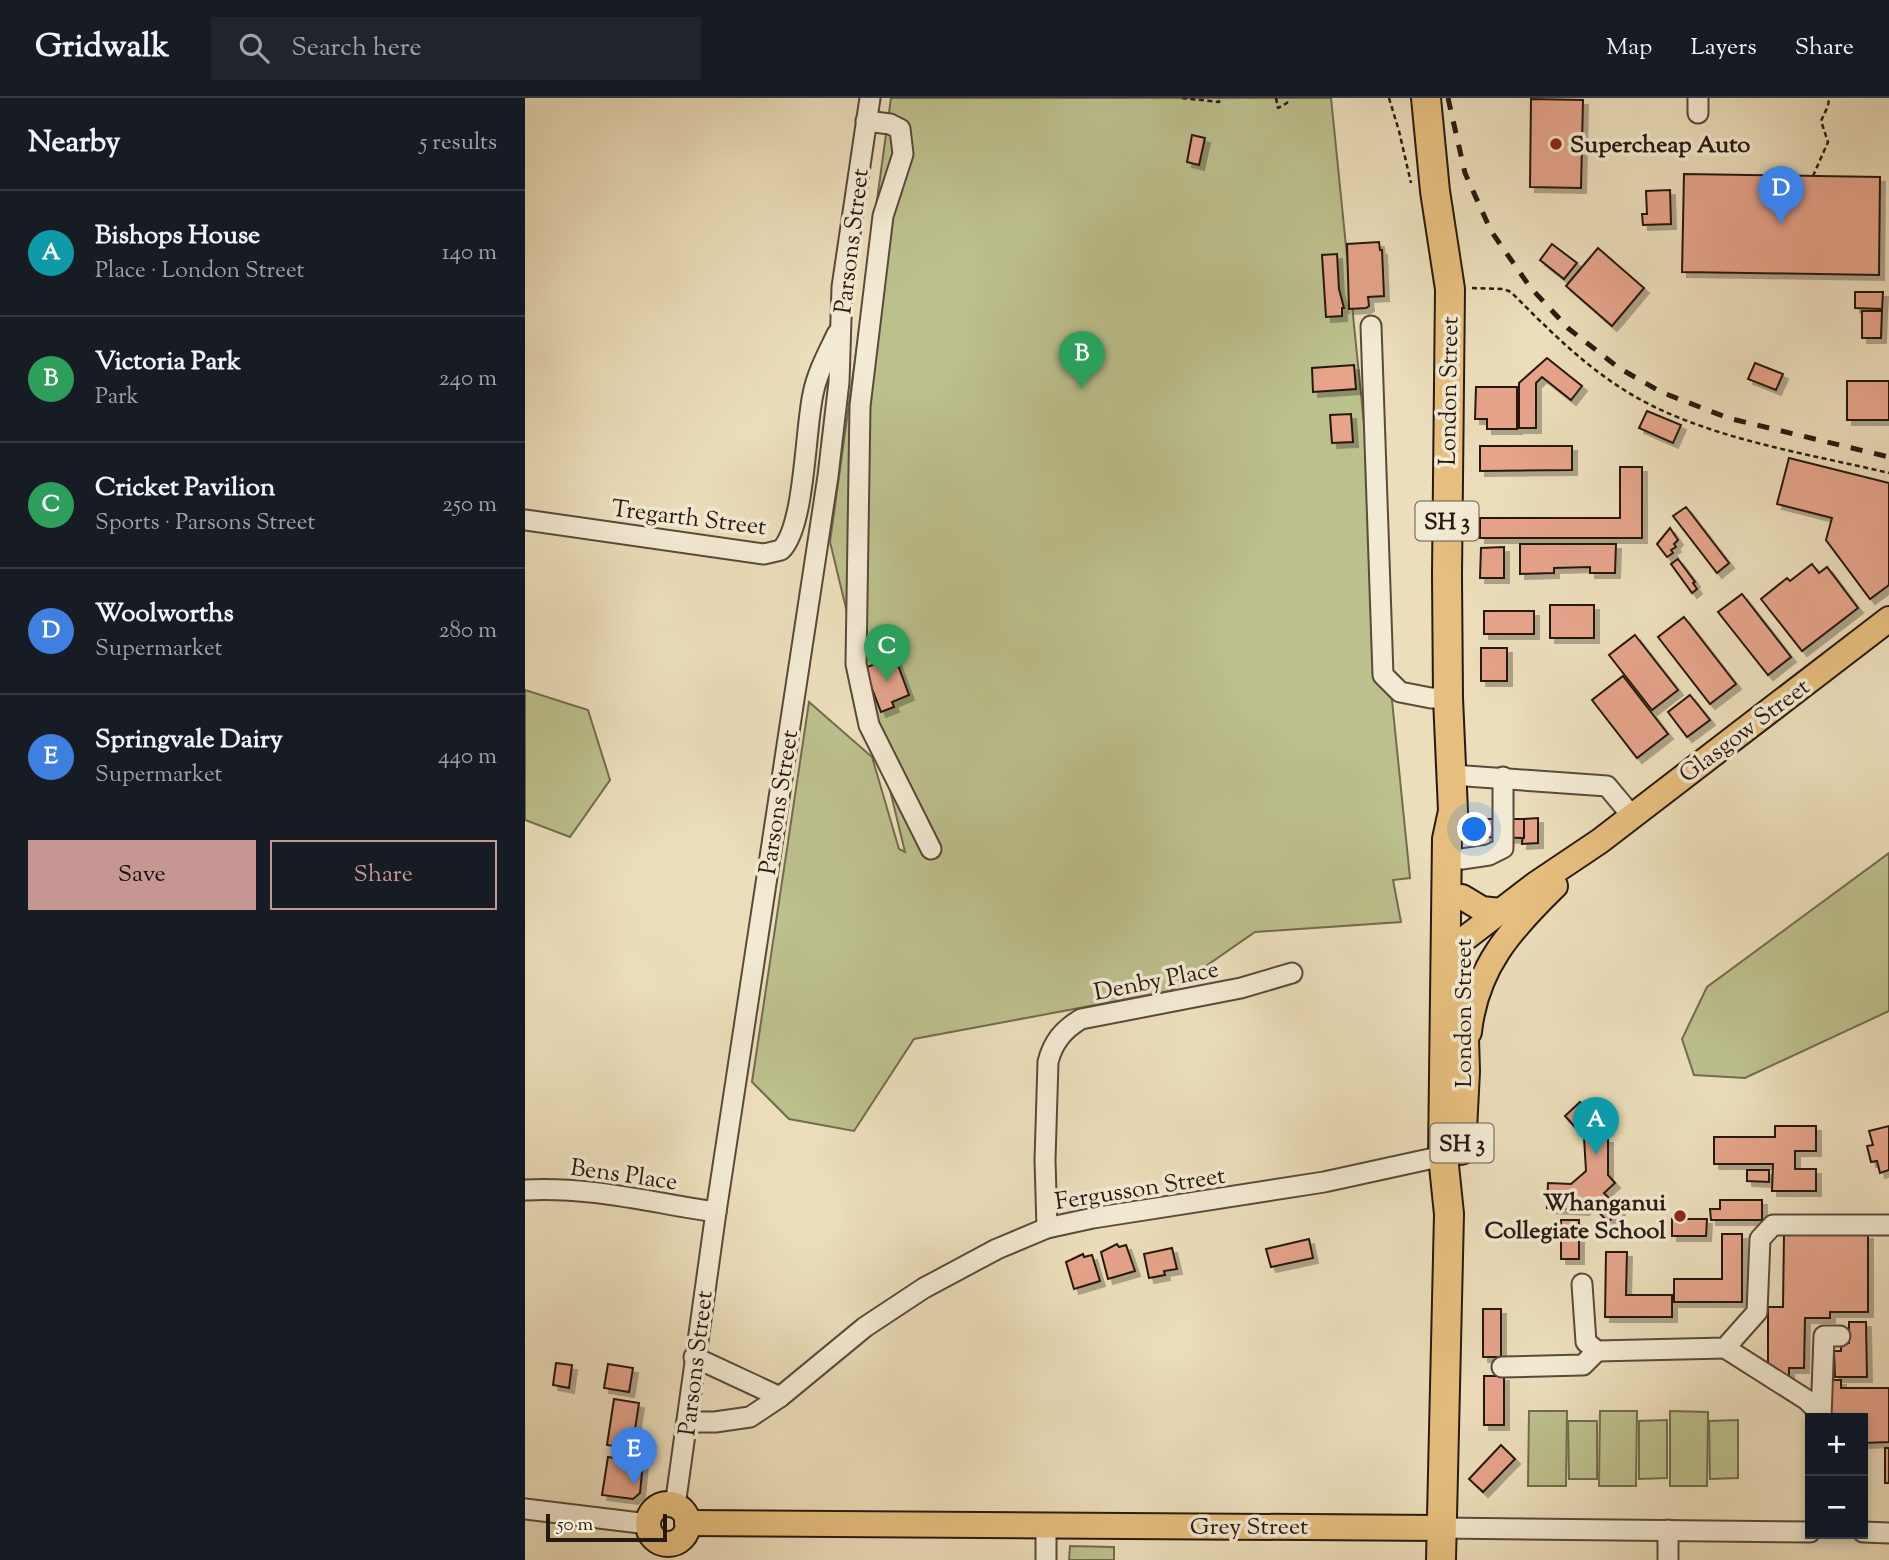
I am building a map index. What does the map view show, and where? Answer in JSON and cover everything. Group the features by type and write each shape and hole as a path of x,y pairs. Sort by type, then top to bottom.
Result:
{"highway":[{"name":"SH 3","path":"1406,98 1435,191"},
{"name":"London Street","path":"1426,98 1435,191 1450,289 1448,698 1453,811 1447,839 1465,1071 1461,1155 1449,1214"},
{"name":"London Street","path":"1441,1560 1449,1214 1443,1156 1454,947 1462,897 1460,836 1453,811"}],"main road":[{"name":"Glasgow Street","path":"1454,947 1536,884 1600,841 1889,619"},
{"name":"Glasgow Street","path":"1465,1071 1470,1022 1489,965 1502,943 1524,916 1600,841"},
{"path":"1462,897 1482,909 1500,911"},
{"path":"662,1505 681,1514 684,1535 680,1540 667,1544 656,1542 652,1512 662,1505"},
{"name":"Grey Street","path":"681,1514 1046,1525 1441,1528"}],"street":[{"name":"Parsons Street","path":"681,1514 694,1357 828,476 839,382 842,287 870,98"},
{"path":"866,121 890,124 900,129 903,155 883,215 860,406 856,664 869,726 931,849"},
{"name":"Tregarth Street","path":"525,520 764,554 781,550 787,545 794,523 813,394 819,373 840,326"},
{"path":"1371,326 1383,675 1400,692 1431,698 1448,698"},
{"path":"1452,775 1607,786 1632,816"},
{"path":"1462,859 1489,855 1503,848 1503,777"},
{"name":"Denby Place","path":"1047,1228 1045,1160 1048,1062 1052,1048 1061,1035 1081,1019 1241,988 1292,973"},
{"name":"Fergusson Street","path":"688,1422 715,1422 750,1417 780,1397 865,1327 924,1287 1047,1228 1093,1218 1324,1182 1443,1156"},
{"name":"Bens Place","path":"525,1190 582,1192 716,1212"},
{"path":"1725,1348 1757,1312 1760,1239 1773,1225 1889,1225"},
{"path":"1582,1284 1586,1342 1597,1351 1725,1348 1807,1400 1818,1413"},
{"path":"1821,1413 1824,1336 1840,1336"},
{"path":"1501,1367 1583,1365 1597,1351"},
{"path":"694,1357 780,1397"},
{"path":"525,1509 656,1542"},
{"path":"1046,1525 1046,1560"},
{"name":"Grey Street","path":"1441,1528 1805,1532"},
{"path":"1668,1530 1668,1560"},
{"path":"1868,1532 1889,1533"}],"path":[{"path":"1182,98 1219,102 1220,98"},
{"path":"1276,98 1278,108 1287,103 1288,98"},
{"path":"1813,176 1828,142 1821,121 1829,98"},
{"path":"1461,288 1498,288 1511,292 1553,335 1592,368 1630,394 1679,417 1723,432 1889,473"}],"green space":[{"path":"891,98 1331,98 1410,878 1393,880 1401,922 1255,932 1170,991 914,1039 854,1131 789,1119 752,1082 809,702 872,757 899,849 905,852 830,542"},
{"path":"525,690 588,710 610,780 570,837 525,820"},
{"path":"1889,853 1889,1011 1745,1078 1694,1075 1682,1039 1707,987"},
{"path":"1529,1411 1567,1411 1566,1486 1528,1486"},
{"path":"1600,1411 1637,1411 1636,1486 1599,1486"},
{"path":"1670,1411 1708,1412 1707,1486 1670,1486"},
{"path":"1667,1420 1667,1478 1639,1479 1639,1421"},
{"path":"1738,1420 1738,1478 1710,1479 1709,1421"},
{"path":"1568,1421 1597,1421 1597,1479 1569,1479"},
{"path":"1070,1546 1114,1547 1114,1560 1069,1560"}],"building":[{"name":"Supercheap Auto","path":"1531,99 1583,100 1581,188 1530,187"},
{"path":"1192,135 1205,138 1199,165 1187,162"},
{"path":"1684,174 1880,177 1879,275 1682,272"},
{"path":"1670,190 1671,224 1643,225 1642,214 1647,214 1646,191"},
{"path":"1379,242 1382,250 1384,296 1368,297 1369,306 1366,308 1349,309 1347,244"},
{"path":"1552,244 1577,263 1564,279 1540,260"},
{"path":"1598,248 1644,288 1612,326 1566,286"},
{"path":"1337,254 1339,289 1344,308 1342,316 1326,317 1322,255"},
{"path":"1855,292 1883,292 1882,309 1855,308"},
{"path":"1862,311 1882,311 1881,338 1862,338"},
{"path":"1547,358 1582,386 1571,400 1542,377 1536,383 1536,428 1519,428 1519,383"},
{"path":"1755,363 1783,374 1776,390 1748,379"},
{"path":"1354,365 1356,389 1313,392 1312,368"},
{"path":"1847,381 1889,381 1889,420 1847,420"},
{"path":"1476,387 1517,387 1517,429 1487,429 1487,419 1475,419"},
{"path":"1647,411 1681,425 1673,443 1639,428"},
{"path":"1351,414 1353,442 1332,443 1330,415"},
{"path":"1480,446 1572,446 1572,470 1480,471"},
{"path":"1789,458 1889,483 1889,585 1870,599 1826,540 1832,518 1777,504"},
{"path":"1620,467 1642,467 1642,538 1480,538 1480,518 1620,518"},
{"path":"1686,507 1729,563 1717,573 1673,516"},
{"path":"1670,528 1678,540 1674,544 1676,547 1671,550 1673,553 1667,557 1657,544"},
{"path":"1520,544 1616,544 1615,573 1590,573 1590,567 1554,568 1554,573 1520,574"},
{"path":"1504,547 1504,578 1480,578 1481,548"},
{"path":"1678,559 1695,582 1693,583 1697,589 1692,593 1671,564"},
{"path":"1812,564 1819,573 1827,567 1858,608 1802,651 1761,599 1787,578 1790,581"},
{"path":"1742,594 1791,657 1768,675 1718,612"},
{"path":"1550,605 1594,605 1594,638 1550,638"},
{"path":"1484,611 1534,611 1534,634 1484,634"},
{"path":"1684,617 1736,684 1710,704 1658,637"},
{"path":"1635,635 1678,690 1652,710 1609,655"},
{"path":"1481,648 1507,648 1507,681 1481,681"},
{"path":"895,657 909,695 892,702 894,707 881,712 864,668"},
{"path":"1623,676 1668,734 1637,758 1592,700"},
{"path":"1690,695 1710,720 1687,737 1668,712"},
{"path":"1538,818 1538,843 1522,844 1524,819"},
{"path":"1485,819 1524,819 1524,838 1485,837"},
{"path":"1580,1102 1601,1124 1596,1128 1600,1138 1608,1138 1608,1175 1615,1183 1604,1193 1620,1210 1608,1222 1591,1204 1584,1210 1547,1208 1548,1183 1571,1184 1586,1171 1584,1137 1565,1116"},
{"path":"1775,1126 1816,1126 1816,1151 1795,1151 1795,1169 1816,1169 1816,1191 1772,1191 1773,1164 1714,1164 1714,1137 1775,1137"},
{"path":"1889,1126 1889,1170 1880,1173 1877,1161 1871,1162 1867,1146 1873,1145 1869,1131"},
{"path":"1747,1170 1769,1170 1769,1182 1747,1181"},
{"path":"1720,1200 1762,1200 1762,1220 1711,1220 1710,1209 1720,1209"},
{"path":"1672,1219 1707,1219 1706,1236 1672,1236"},
{"path":"1561,1220 1579,1220 1579,1259 1561,1259"},
{"path":"1722,1234 1742,1234 1742,1302 1674,1302 1674,1279 1722,1279"},
{"path":"1784,1234 1868,1234 1868,1312 1830,1312 1830,1318 1805,1318 1804,1368 1789,1368 1789,1378 1773,1378 1773,1366 1768,1366 1768,1307 1783,1307"},
{"path":"1309,1239 1313,1258 1271,1267 1266,1249"},
{"path":"1117,1244 1119,1247 1126,1245 1135,1271 1108,1279 1101,1252"},
{"path":"1172,1248 1177,1269 1149,1278 1144,1254"},
{"path":"1606,1252 1627,1252 1626,1295 1672,1295 1672,1317 1605,1317"},
{"path":"1083,1254 1084,1257 1092,1255 1100,1281 1074,1289 1066,1262"},
{"path":"1483,1309 1501,1309 1501,1357 1483,1357"},
{"path":"1849,1322 1866,1322 1867,1377 1835,1377 1834,1351 1841,1351 1841,1343 1849,1343"},
{"path":"556,1363 572,1365 569,1388 553,1385"},
{"path":"608,1364 633,1368 629,1392 604,1388"},
{"path":"1484,1376 1504,1376 1504,1425 1484,1425"},
{"path":"1829,1380 1841,1380 1841,1388 1889,1388 1889,1442 1868,1443 1868,1413 1829,1413"},
{"path":"614,1399 639,1403 632,1449 607,1445"},
{"path":"1501,1445 1515,1459 1483,1492 1469,1479"},
{"path":"1885,1448 1889,1448 1889,1483 1885,1483"},
{"path":"608,1457 643,1462 640,1493 633,1499 602,1495"}],"railway":[{"path":"1448,98 1465,173 1491,231 1530,287 1569,329 1619,368 1661,392 1728,418 1889,457"}],"place":[{"name":"Supercheap Auto","path":"1556,144"},
{"name":"Woolworths","path":"1781,224"},
{"name":"Victoria Park","path":"1082,389"},
{"name":"Cricket Pavilion","path":"887,682"},
{"name":"Bishops House","path":"1596,1155"},
{"name":"Whanganui Collegiate School","path":"1680,1216"},
{"name":"Springvale Dairy","path":"634,1485"}]}
